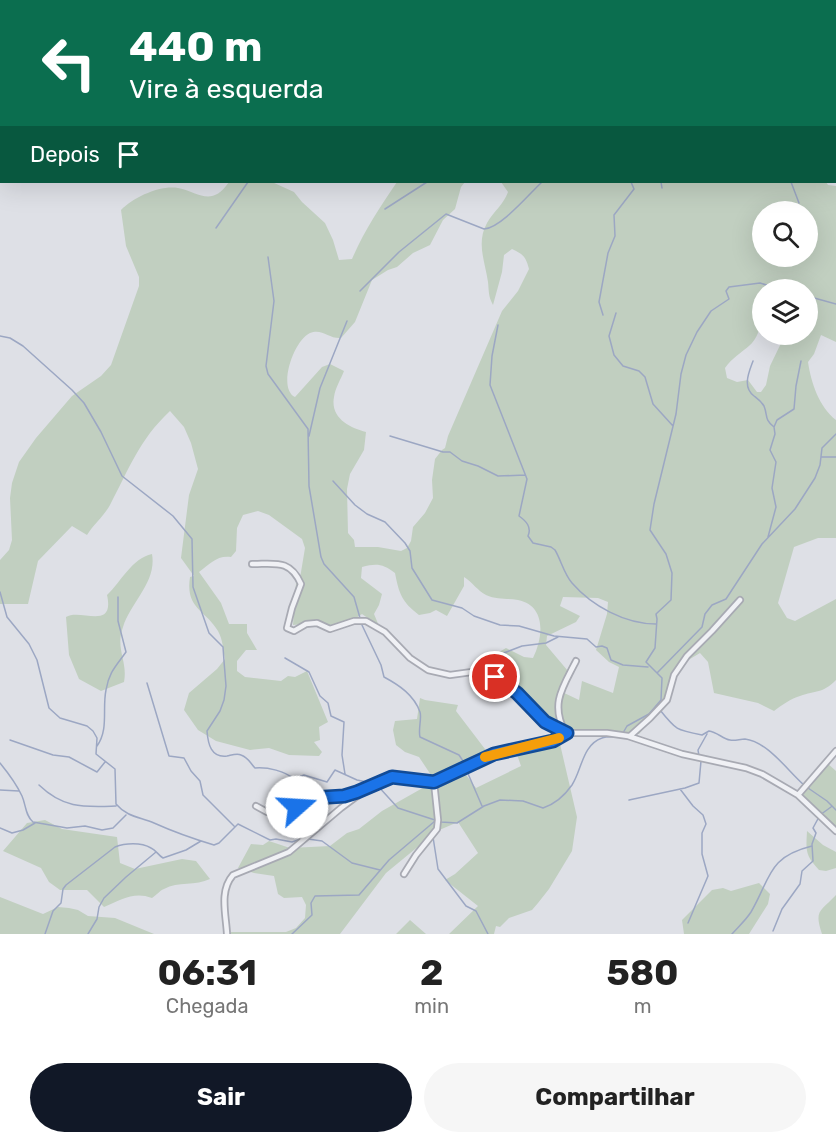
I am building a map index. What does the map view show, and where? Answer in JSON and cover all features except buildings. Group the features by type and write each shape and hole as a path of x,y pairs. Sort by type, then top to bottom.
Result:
{"street":[{"path":"252,564 284,564 296,573 301,584 287,628 294,631 306,624 317,623 330,628 354,621 366,621 385,632 410,658 428,670 450,675 479,671 495,677 517,693 545,722 566,732 607,732 630,736 682,754 754,771 798,795 836,831"},
{"path":"630,736 667,700 674,675 687,656 740,600"},
{"path":"566,732 559,722 557,704 576,662"},
{"path":"256,806 267,812 284,812 312,798 344,796 392,777 434,782 494,754 553,741 566,732"},
{"path":"798,795 836,751"},
{"path":"404,874 437,829 434,782"},
{"path":"227,934 225,893 233,875 289,852 368,788"}],"green space":[{"path":"228,183 274,183 294,192 325,223 339,260 352,259 378,210 396,183 464,183 455,209 443,220 430,245 413,253 397,267 372,280 355,322 341,338 318,332 304,337 293,354 288,375 290,392 295,397 322,367 330,364 344,371 335,394 335,411 342,421 366,432 364,450 350,474 347,489 348,533 354,540 355,547 378,547 401,551 407,548 411,541 413,527 425,513 433,498 432,480 435,459 445,448 448,436 502,311 518,291 529,269 524,256 516,251 512,249 504,255 493,305 489,296 482,238 487,223 508,192 502,183 827,183 836,186 836,342 821,335 818,343 818,279 752,279 752,343 725,368 727,378 737,382 748,380 757,392 761,392 766,385 770,366 780,345 817,345 808,362 811,378 825,408 836,420 836,538 818,538 794,547 778,603 787,618 795,621 836,599 836,680 823,690 793,699 774,711 758,703 714,693 708,662 700,653 685,662 673,679 670,697 639,734 568,736 560,744 577,817 572,851 549,889 532,910 509,918 500,927 496,926 494,934 449,934 478,906 445,880 478,853 458,822 437,831 386,873 340,934 230,934 231,932 286,932 296,928 305,918 306,905 302,897 284,898 278,894 274,876 238,868 251,844 263,845 269,841 290,848 330,846 347,833 359,829 382,811 435,781 419,757 405,752 396,745 393,730 395,721 417,719 420,698 458,705 456,711 488,753 460,767 476,788 521,766 514,746 549,740 554,736 554,730 519,693 486,673 492,658 506,648 524,657 533,658 539,641 540,624 534,609 527,603 490,597 464,577 464,586 447,616 436,610 419,615 402,597 395,573 383,566 372,565 362,567 361,578 382,594 374,614 379,626 362,614 323,628 314,623 293,625 296,583 300,578 305,548 302,539 269,515 258,511 243,515 237,528 236,551 231,557 218,559 199,572 221,603 229,624 247,624 247,633 257,650 246,650 237,661 237,671 245,677 281,681 288,676 295,677 307,671 328,722 319,727 320,740 314,742 322,752 319,756 289,755 269,748 250,750 216,741 198,730 184,710 189,693 225,659 218,631 193,603 189,588 190,577 194,576 181,558 189,495 198,469 184,427 170,411 142,444 110,505 87,535 72,526 38,561 28,604 0,604 0,560 9,550 12,540 10,498 19,462 72,396 101,376 111,365 139,286 139,277 126,246 121,210 140,197 163,188 178,188 210,196 223,190","holes":["563,597 598,598 608,602 607,614 596,650 609,662 619,667 613,693 582,681 579,700 560,691 568,671 546,645 547,636 576,622 580,616 560,606"]},
{"path":"152,554 151,574 127,618 121,635 124,682 101,691 79,679 69,655 66,617 95,616 106,612 107,595 138,560"},
{"path":"827,763 836,771 836,830 800,795"},
{"path":"45,820 62,829 117,837 120,863 135,869 182,859 196,861 210,879 169,887 152,898 133,896 104,907 87,890 60,890 49,882 41,868 3,851 27,823"},
{"path":"807,831 823,845 836,852 836,868 826,871 819,870 814,865 807,852"},
{"path":"759,883 770,894 768,904 749,934 684,934 682,920 712,890 723,888 731,891"},
{"path":"836,895 836,934 822,934 820,912"},
{"path":"0,897 43,914 58,907 69,908 88,916 115,918 154,934 0,934"},
{"path":"410,920 426,934 396,934"}],"waterway":[{"path":"216,228 247,183"},
{"path":"385,209 425,183"},
{"path":"360,291 399,252 446,214 484,229 491,227 506,217 541,183"},
{"path":"603,315 599,302 608,253 615,236 614,215 634,189 631,183"},
{"path":"661,183 662,188"},
{"path":"791,183 798,201"},
{"path":"268,257 274,301 266,366 268,374 308,429 309,486 321,557 324,564 354,597 360,618"},
{"path":"623,733 627,726 649,714 661,700 662,678 646,662 655,648 656,614 671,600 672,573 666,554 650,530 676,414 686,355 711,311 729,299 726,291 729,287 752,284"},
{"path":"818,299 836,304"},
{"path":"616,313 609,336 614,355 623,366 639,371 645,377 653,404 673,426"},
{"path":"309,436 320,388 347,321"},
{"path":"498,325 492,356 490,385 527,479 519,516 528,524 528,536 533,543 555,550 572,583 599,606 633,621 656,624"},
{"path":"0,336 10,338 23,346 72,390 84,403 101,432 122,476 173,516 192,539 193,587 209,633 223,647 226,686 220,711 207,731 211,749 217,755 222,756 239,754 248,759 255,768 276,770 294,779 304,775 327,782 335,770 357,780 372,783"},
{"path":"753,361 748,388 763,404 767,419 774,427"},
{"path":"768,537 776,507 772,488 776,462 770,450 775,434 774,427 777,420 794,409 801,361"},
{"path":"657,673 702,627 705,614 712,605 726,599 762,544 795,509 815,478 820,465 822,448 836,434"},
{"path":"390,436 443,452 450,452 462,461 498,476 525,475"},
{"path":"822,457 836,457"},
{"path":"333,481 355,505 367,514 385,522 405,543 410,551 412,568 432,600 462,608 474,616 500,625 519,626 554,636 587,639 596,647 607,648 611,660 623,665 648,667"},
{"path":"0,592 7,617 29,644 37,660 49,708 60,718 87,726 93,731 97,738 96,754 115,769 116,804 120,808 134,816 214,845 238,824 270,840 292,842 301,839"},
{"path":"97,746 103,733 107,684 113,670 126,652 118,621 118,597"},
{"path":"361,623 381,665 384,677 395,683 414,700 420,714 420,737 459,755 465,764"},
{"path":"483,661 522,646 546,643 558,637"},
{"path":"285,658 309,672 320,696 328,703 331,716 344,722 342,755 345,774"},
{"path":"147,683 169,756 184,758 200,781 203,795 234,826"},
{"path":"660,710 673,725 682,730 702,735 709,731 727,739 745,739 762,745 804,785"},
{"path":"699,756 698,750 707,734"},
{"path":"377,785 398,808 441,822 457,823 484,806 500,800 523,801 543,808 556,802 569,789 586,752 595,741 604,737 621,737"},
{"path":"10,740 53,755 69,757 97,772 105,762"},
{"path":"629,800 699,783 701,761"},
{"path":"0,763 17,787 28,816 33,822 67,828 85,826 102,830 113,828 126,815"},
{"path":"466,769 482,806"},
{"path":"39,785 57,799 75,805 116,806"},
{"path":"808,788 836,810"},
{"path":"680,789 703,815 706,824 702,833 702,854 708,876 688,923"},
{"path":"0,790 19,791"},
{"path":"773,931 782,909 800,884 802,871 813,861 812,844 816,833 813,828 820,815 831,807"},
{"path":"292,934 312,915 311,903 315,896 359,895 389,860 435,821"},
{"path":"0,828 12,833 35,823"},
{"path":"433,837 438,869 466,906 476,911 488,934"},
{"path":"308,839 322,841 352,863 380,870"},
{"path":"45,934 53,911 61,903 63,889 66,885 115,847 128,844 143,845 153,849 163,858 186,850 201,841"},
{"path":"732,934 751,912 767,879 778,863 786,856 812,846"},
{"path":"88,934 97,919 99,907 104,898 156,852"}],"slow traffic":[{"path":"485,757 559,738"}],"route":[{"path":"297,807 312,798 344,796 397,776 434,782 494,754 553,741 567,733 545,722 517,693 495,677"}]}
